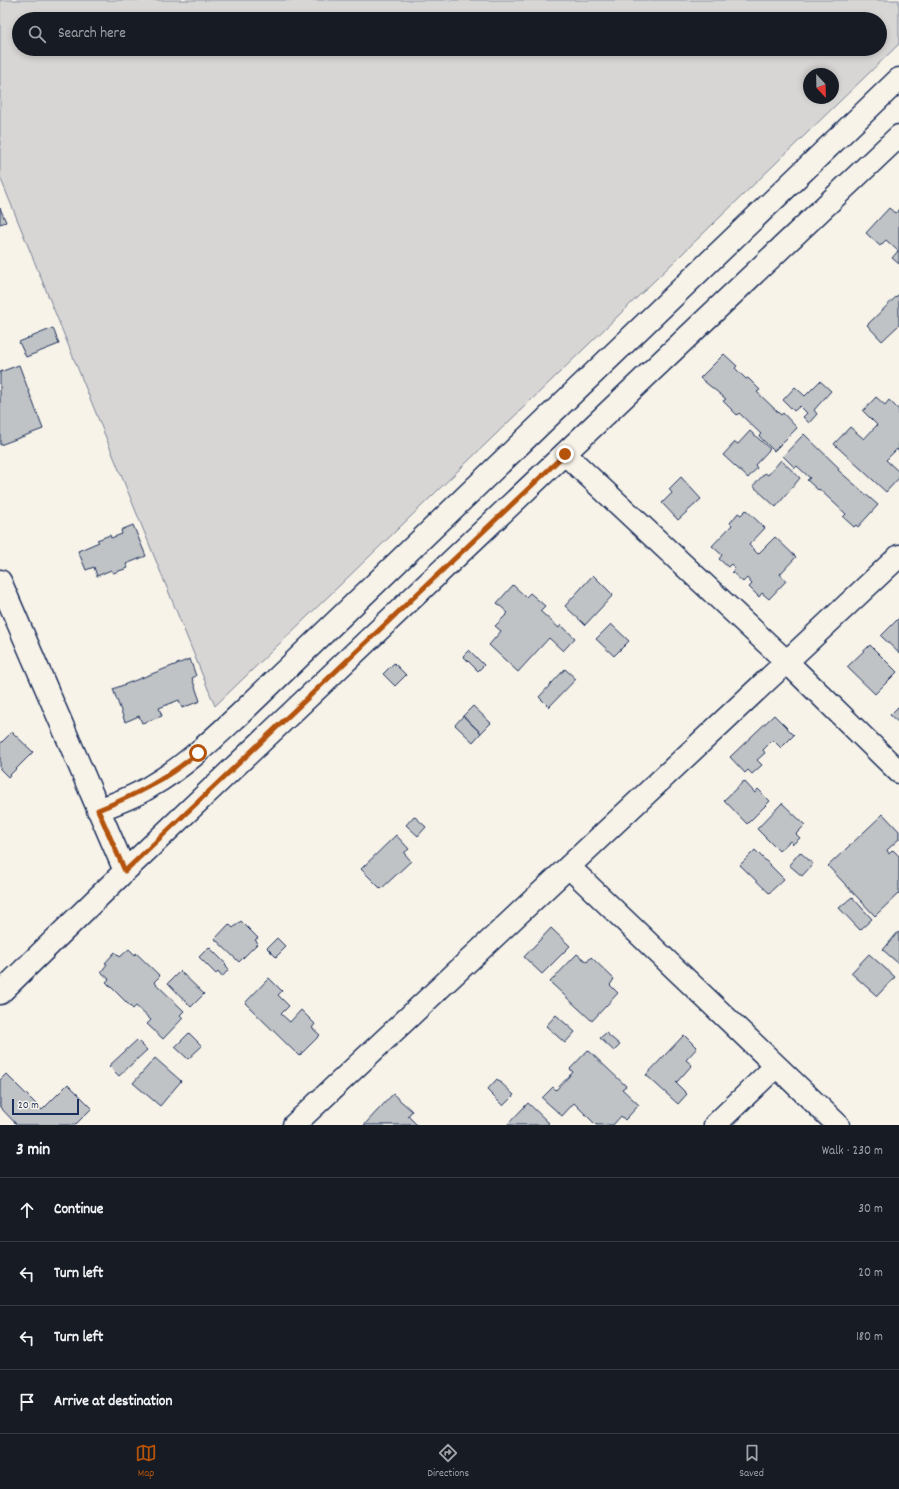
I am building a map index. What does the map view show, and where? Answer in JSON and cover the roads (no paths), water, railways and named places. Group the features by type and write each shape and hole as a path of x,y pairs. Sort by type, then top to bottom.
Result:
{"street":[{"path":"98,810 129,798 150,787 173,772 240,714 899,79"},
{"path":"0,993 125,871 899,136"},
{"path":"565,454 787,662 899,772"},
{"path":"294,1125 899,556"},
{"path":"1,589 125,871"},
{"path":"569,867 838,1125"},
{"path":"715,1125 776,1066"}]}
